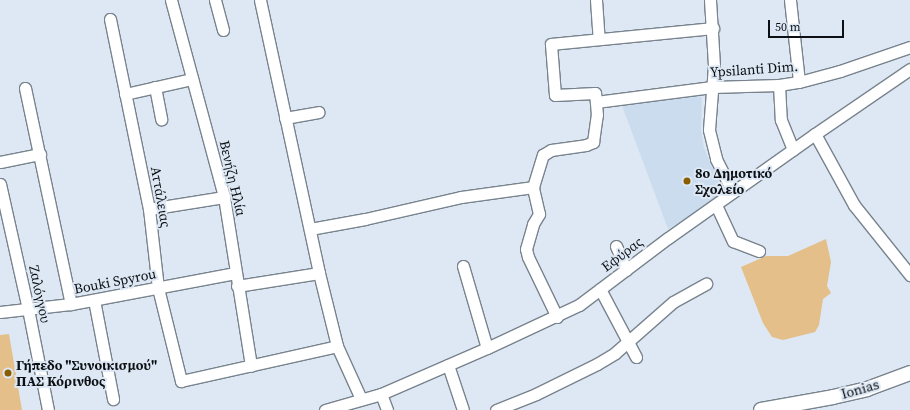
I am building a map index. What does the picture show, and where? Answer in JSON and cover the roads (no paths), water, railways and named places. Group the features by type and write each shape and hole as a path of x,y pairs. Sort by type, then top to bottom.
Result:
{"street":[{"name":"Βενήζη Ηλία","path":"171,0 224,197 250,366"},
{"path":"215,0 223,30"},
{"path":"260,0 319,273 337,346 361,399"},
{"path":"596,0 599,39"},
{"path":"710,0 713,28 714,66 709,130 712,146 733,192"},
{"path":"790,0 799,82"},
{"name":"Αττάλειας","path":"110,18 149,209 158,288 181,381 250,366"},
{"path":"557,316 528,257 526,249 533,224 539,214 532,187 543,155 552,150 586,145 593,142 595,135 596,102 595,93 555,96 551,44 713,28"},
{"name":"Ypsilanti Dim.","path":"596,102 712,87 779,85 799,82 840,71 910,47"},
{"name":"Εφύρας","path":"324,410 381,394 448,366 579,305 733,192 910,69"},
{"path":"125,94 192,79"},
{"path":"779,85 781,120 793,150"},
{"path":"155,87 161,119"},
{"path":"25,88 71,304"},
{"path":"285,118 318,112"},
{"path":"815,134 854,205 910,275"},
{"path":"0,162 40,154"},
{"name":"Ζαλόγγου","path":"0,184 28,309 48,410"},
{"path":"310,229 365,219 461,197 532,187"},
{"path":"149,209 224,197"},
{"path":"716,205 733,241 759,251"},
{"path":"616,246 626,270"},
{"path":"463,266 487,348"},
{"name":"Bouki Spyrou","path":"0,312 71,304 235,273"},
{"path":"237,286 319,273"},
{"path":"496,410 536,394 579,374 615,352 627,340 673,302 706,284"},
{"path":"600,289 636,357"},
{"path":"94,300 113,399"},
{"path":"250,366 337,346"},
{"path":"448,366 463,410"},
{"name":"Ionias","path":"761,410 833,397 867,389 910,373"},
{"path":"381,394 387,410"}],"place":[{"name":"8ο Δημοτικό Σχολείο","path":"687,181"},
{"name":"Γήπεδο \"Συνοικισμού\" ΠΑΣ Κόρινθος","path":"8,373"}]}
